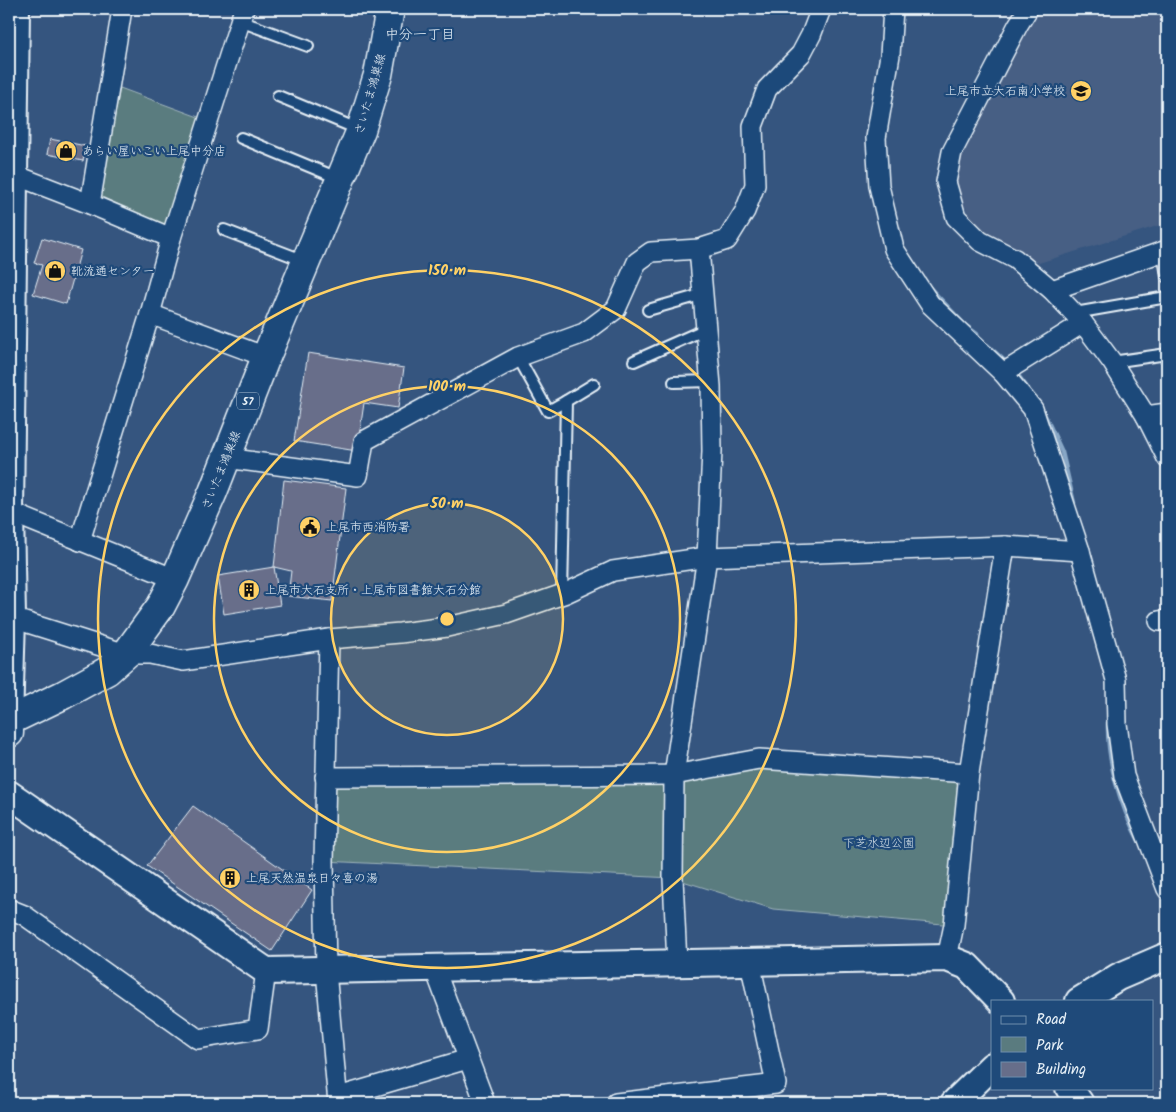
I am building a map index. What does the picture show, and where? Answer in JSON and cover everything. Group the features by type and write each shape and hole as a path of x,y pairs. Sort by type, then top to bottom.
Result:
{"main road":[{"name":"さいたま鴻巣線","path":"9,721 63,695 107,670 126,654 161,606 175,579 226,458 361,130 378,75 390,9"},
{"path":"9,721 9,733"}],"street":[{"path":"9,721 12,177 16,9"},
{"path":"226,458 358,476 364,442 518,357 584,333 616,309 637,262 651,252 698,249 726,240 745,212 755,184 753,126 766,89 801,54 821,9"},
{"path":"893,9 890,55 876,138 879,186 894,249 930,304 1003,373 1033,410 1080,551 1116,680 1117,724 1124,776 1167,889"},
{"path":"1028,9 952,152 946,182 956,217 980,241 1015,259 1052,290 1079,318 1112,362 1146,416 1167,458"},
{"path":"90,204 117,11"},
{"path":"80,541 150,314 171,238 242,15"},
{"path":"12,177 90,204 171,238"},
{"path":"678,964 673,878 674,774 707,557 712,452 711,381 704,294 698,249"},
{"path":"1052,290 1165,250"},
{"path":"150,314 266,357"},
{"path":"1003,373 1079,318"},
{"path":"1146,416 1167,413"},
{"path":"10,512 175,579"},
{"path":"10,617 126,654 150,654 183,661 329,639 447,627 506,614 562,595 613,571 707,557 1005,546 1080,551"},
{"path":"947,958 954,925 969,773 1005,546"},
{"path":"329,639 324,861 326,971 338,1100 468,1059"},
{"path":"325,778 674,774 759,759 969,773"},
{"path":"9,794 266,971 947,958 967,966 1000,1000"},
{"path":"9,909 24,915 198,1039 258,1029 266,971"},
{"path":"1081,1000 1118,977 1167,956"},
{"path":"616,1103 776,1084 750,962"},
{"path":"434,967 485,1103"},
{"path":"954,1103 991,1067"},
{"path":"1071,1090 1080,1103"}],"lane":[{"path":"242,15 308,46"},
{"path":"278,96 361,130"},
{"path":"241,138 341,180"},
{"path":"224,230 306,262"},
{"path":"1165,250 1167,277"},
{"path":"648,310 704,294"},
{"path":"1079,318 1167,297"},
{"path":"634,361 706,329"},
{"path":"1112,362 1167,354"},
{"path":"518,357 548,411 594,384"},
{"path":"674,382 711,381"},
{"path":"562,595 566,401"}],"shaded area":[{"name":"上尾市立大石南小学校","path":"1043,9 1167,9 1167,223 1039,263 986,232 968,214 956,185 959,157 1029,25"}],"green space":[{"path":"120,88 201,118 167,227 100,196"},
{"name":"下芝水辺公園","path":"759,759 969,773 954,925 773,909 673,878 324,861 325,777 674,775"}],"building":[{"path":"50,139 86,146 83,161 47,154"},
{"path":"42,238 81,250 66,304 33,294 42,265 34,263"},
{"path":"308,353 404,368 398,408 364,403 357,451 294,441"},
{"name":"上尾市西消防署","path":"284,480 346,488 332,601 288,596 291,571 274,567"},
{"name":"上尾市大石支所・上尾市図書館大石分館","path":"274,567 280,605 224,614 218,576"},
{"name":"上尾天然温泉日々喜の湯","path":"193,806 312,890 272,951 147,866"}],"waterway":[{"path":"929,287 981,340"},
{"path":"987,345 1009,365"},
{"path":"1014,370 1029,390"},
{"path":"1041,407 1062,452 1074,503"},
{"path":"1108,722 1112,768 1126,813 1139,841"}],"place":[{"name":"上尾市立大石南小学校","path":"1081,91"},
{"name":"あらい屋いこい上尾中分店","path":"66,151"},
{"name":"靴流通センター","path":"55,271"},
{"name":"上尾市西消防署","path":"310,527"},
{"name":"上尾市大石支所・上尾市図書館大石分館","path":"249,590"},
{"name":"上尾天然温泉日々喜の湯","path":"230,878"}],"district":[{"name":"中分一丁目","path":"420,34"}]}
